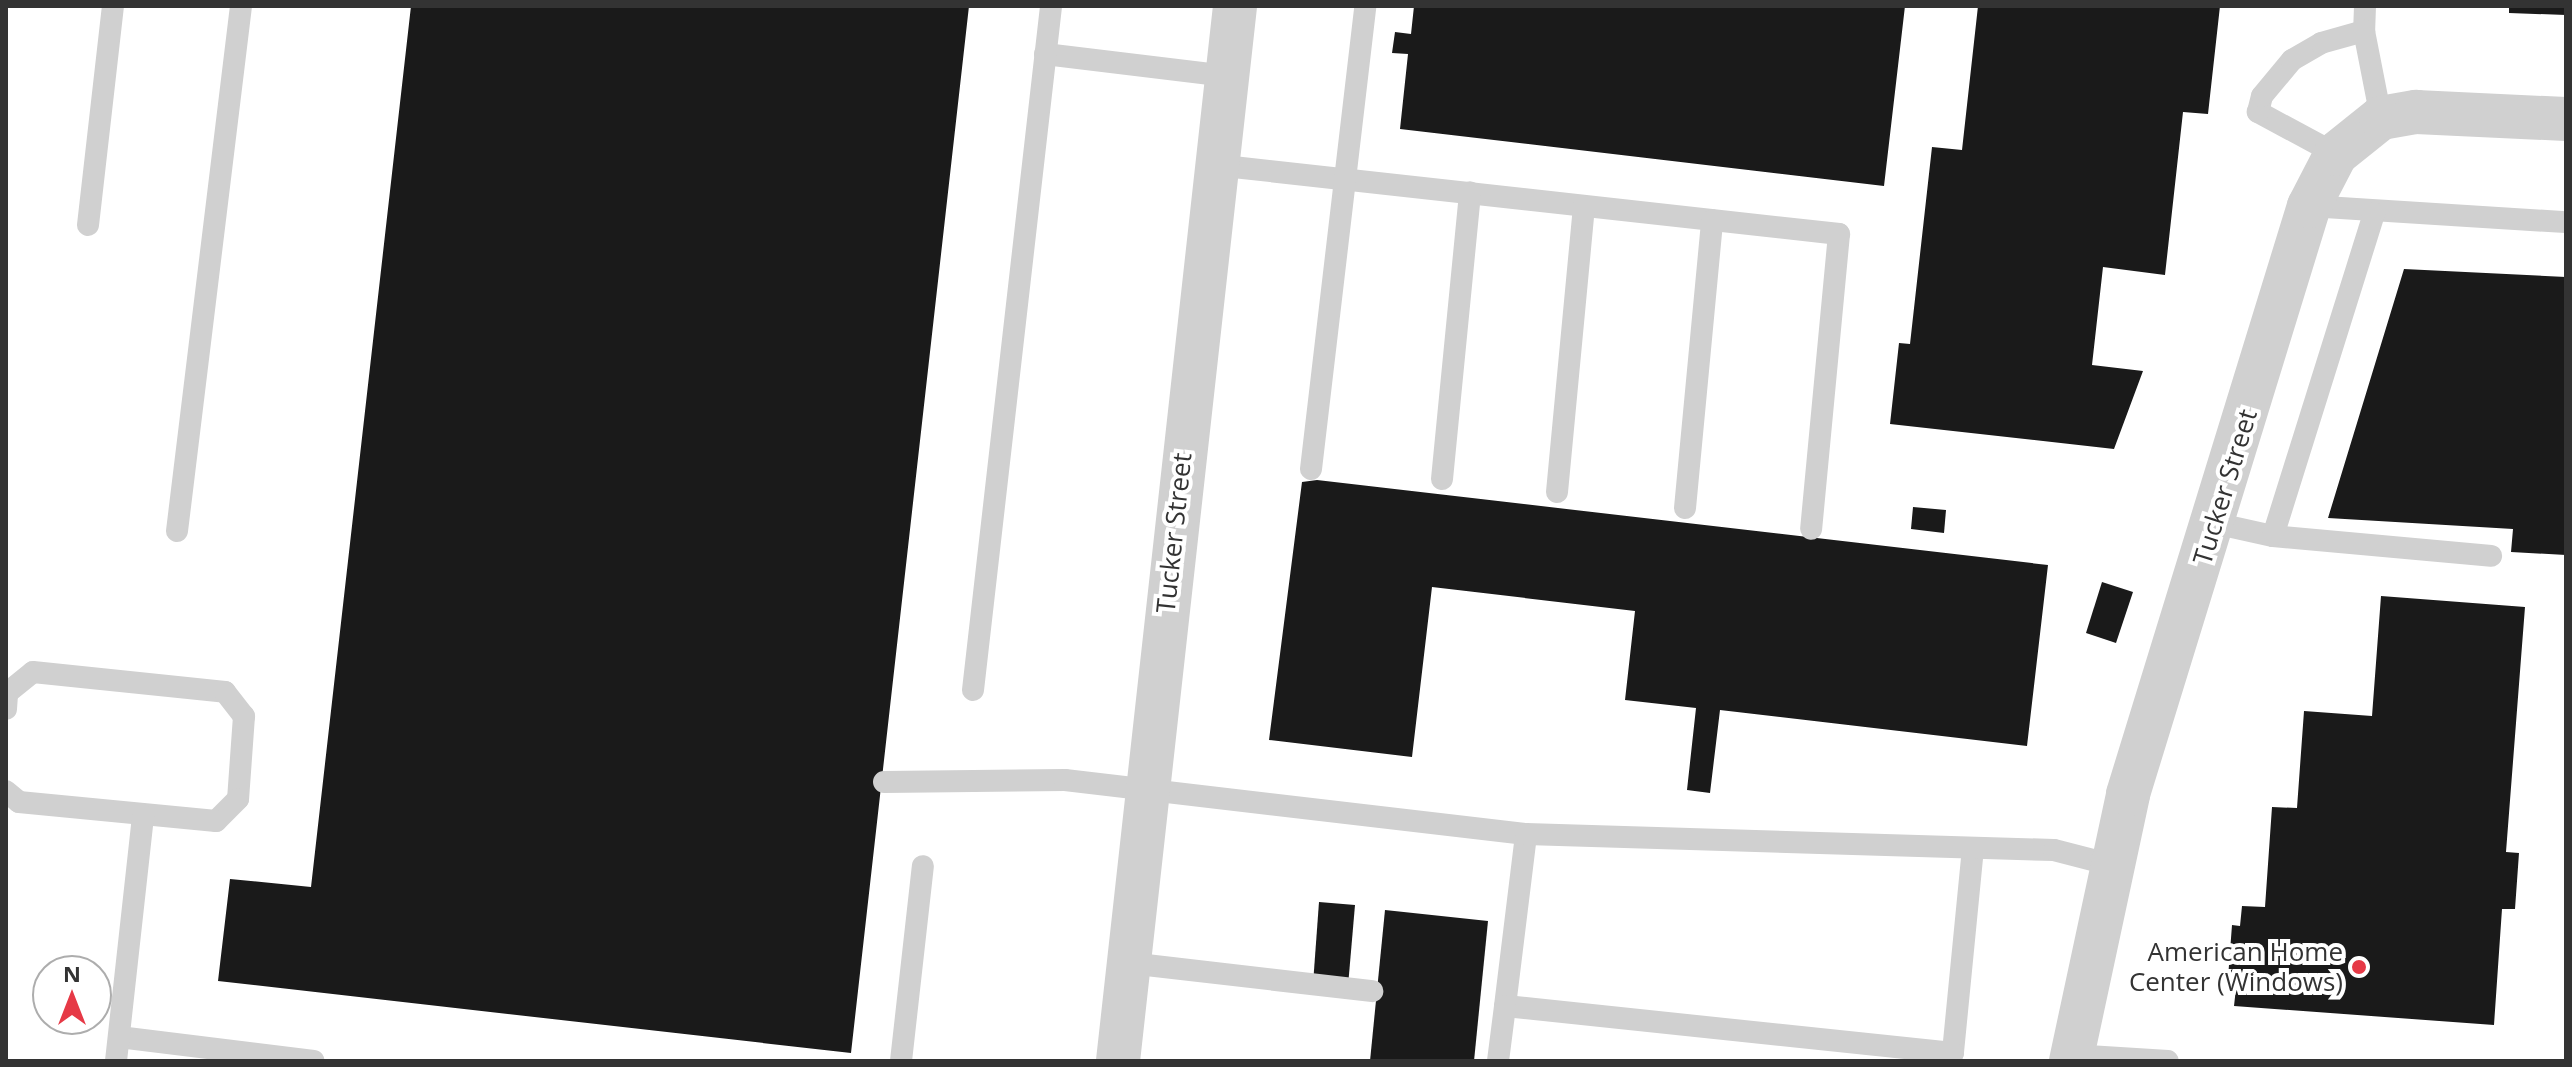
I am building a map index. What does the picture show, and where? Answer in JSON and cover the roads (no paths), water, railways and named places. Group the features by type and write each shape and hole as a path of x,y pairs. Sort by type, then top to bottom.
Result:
{"street":[{"name":"Tucker Street","path":"1118,1061 1235,6"},
{"path":"2381,118 2416,112 2566,119"},
{"name":"Tucker Street","path":"2071,1058 2128,794 2214,523 2309,206 2336,154 2381,118"}],"lane":[{"path":"88,225 113,6"},
{"path":"177,531 241,6"},
{"path":"973,690 1051,6"},
{"path":"1311,469 1365,6"},
{"path":"2365,6 2364,31 2381,118"},
{"path":"2336,154 2258,112 2262,96 2292,60 2321,43 2364,31"},
{"path":"1045,54 1227,76"},
{"path":"1215,165 1839,234 1811,529"},
{"path":"1442,479 1470,192"},
{"path":"1557,492 1584,206"},
{"path":"2309,206 2374,213 2566,222"},
{"path":"2273,536 2374,213"},
{"path":"1685,508 1712,220"},
{"path":"2214,523 2273,536 2491,556"},
{"path":"6,709 7,693 33,672 225,692 244,716 238,799 216,821 19,802 6,791"},
{"path":"884,782 1065,780 1526,834 2054,850 2112,865"},
{"path":"116,1061 143,815"},
{"path":"1498,1061 1526,834"},
{"path":"1505,1006 1952,1057 1973,848"},
{"path":"901,1061 923,866"},
{"path":"1129,963 1372,991"},
{"path":"119,1037 314,1061"},
{"path":"2071,1058 2168,1061"}],"place":[{"name":"American Home Center (Windows)","path":"2359,967"}]}
